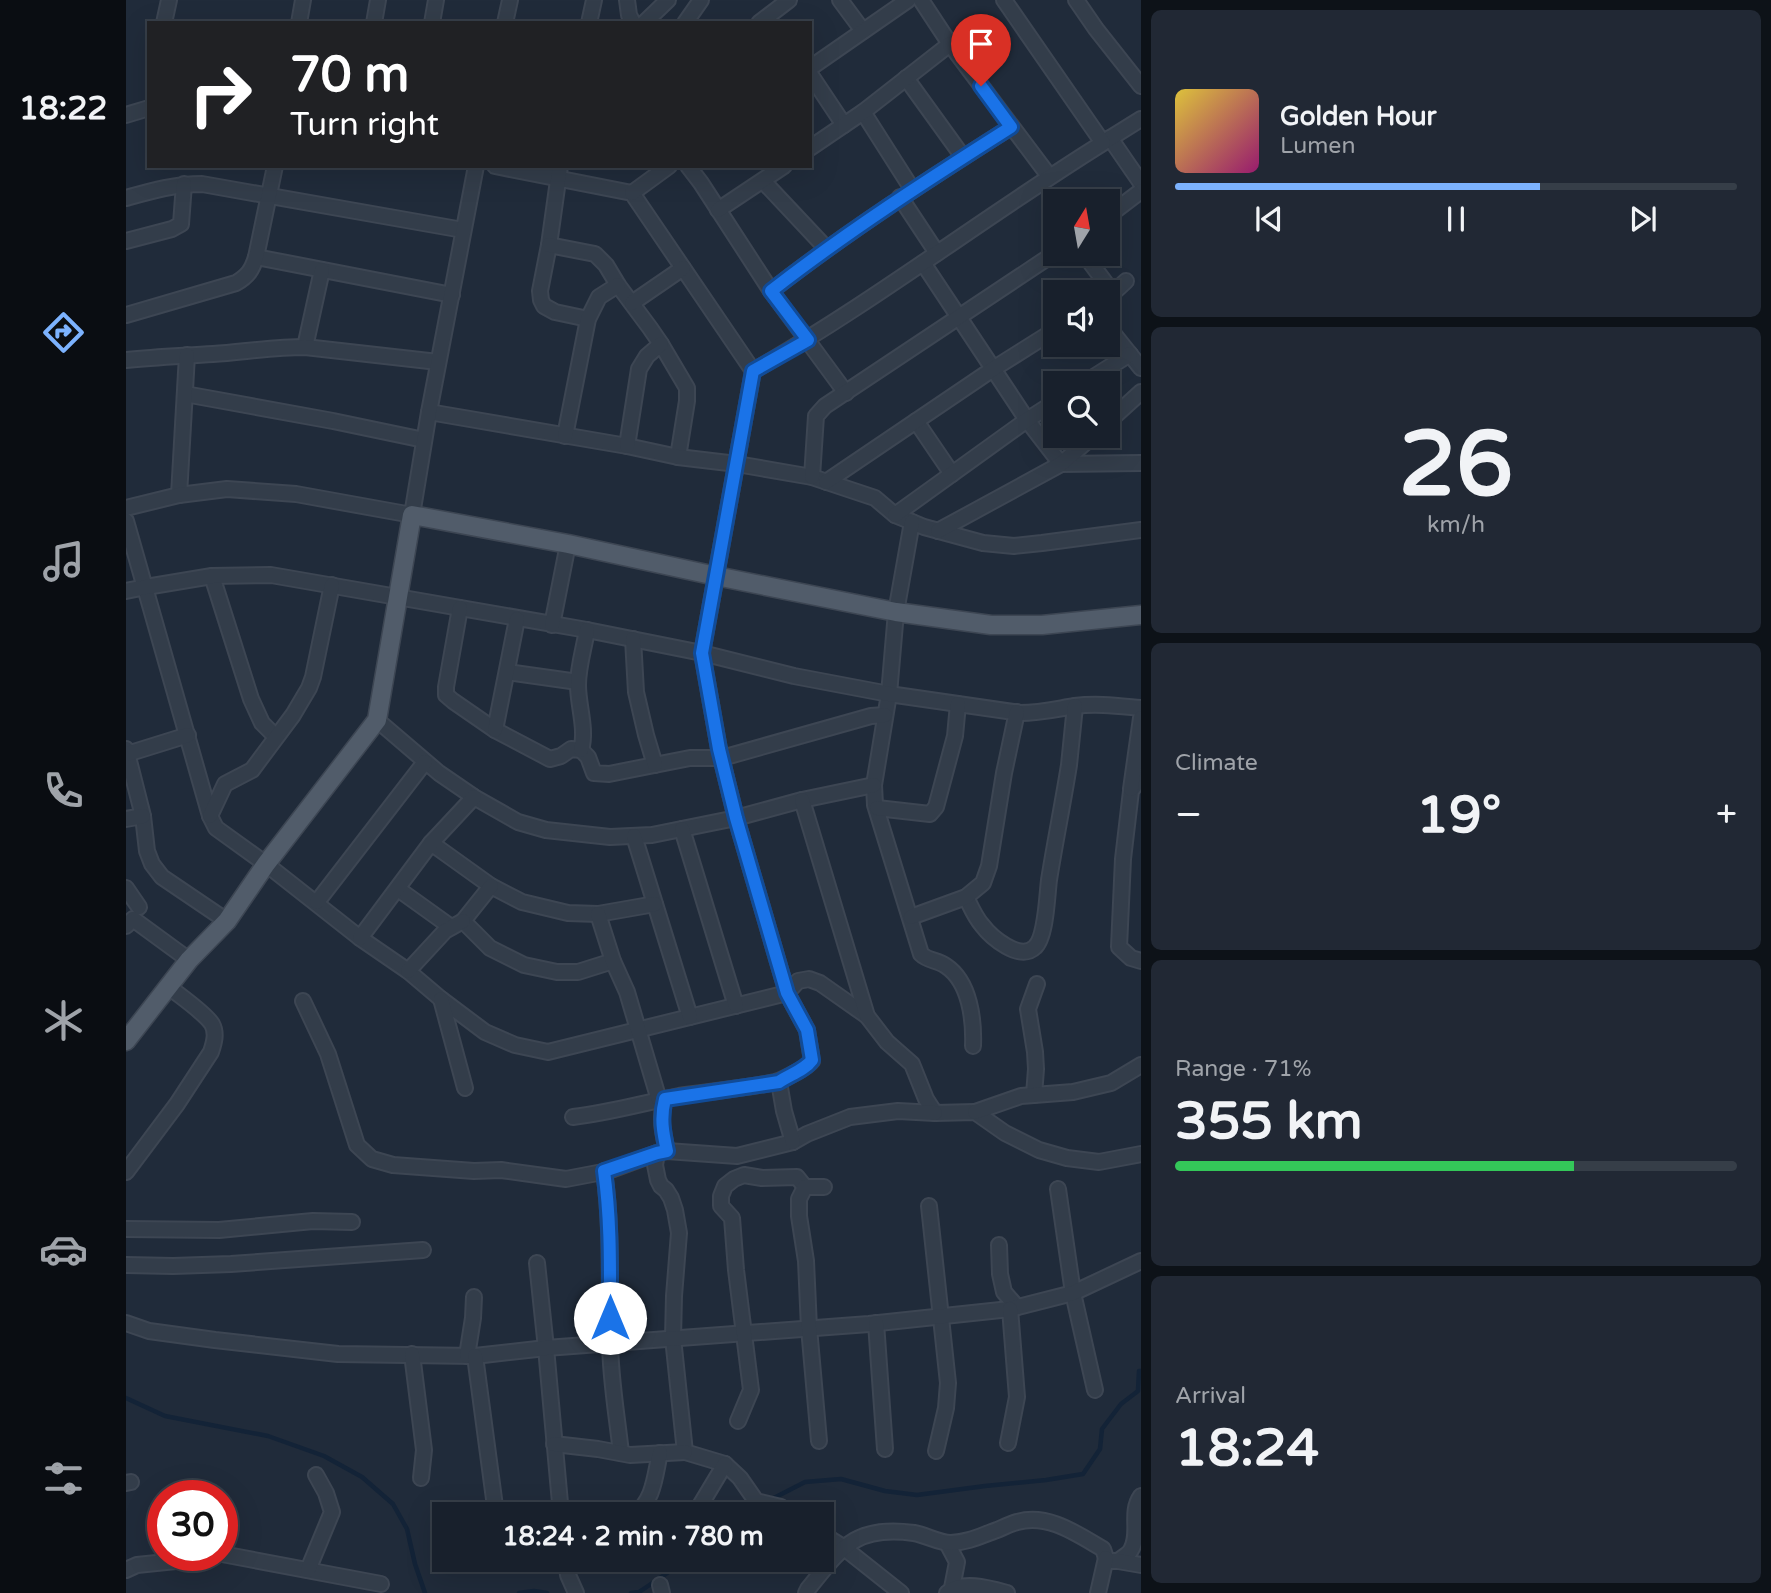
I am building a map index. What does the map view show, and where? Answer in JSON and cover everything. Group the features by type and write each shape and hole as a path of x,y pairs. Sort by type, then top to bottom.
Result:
{"main road":[{"path":"126,1041 189,960 227,921 266,864 377,720 412,515 568,544 896,612 991,625 1042,625 1141,615"}],"street":[{"path":"164,21 169,0"},
{"path":"299,21 303,0"},
{"path":"374,21 378,0"},
{"path":"432,21 436,0"},
{"path":"505,21 510,0"},
{"path":"589,21 594,0"},
{"path":"627,0 632,21"},
{"path":"646,21 668,0"},
{"path":"686,21 701,0"},
{"path":"762,21 789,0"},
{"path":"840,0 863,31"},
{"path":"812,67 908,0"},
{"path":"921,0 950,44 1049,176"},
{"path":"1022,0 1007,4 1106,140 1141,183"},
{"path":"1076,0 1141,86"},
{"path":"812,147 863,112 950,44"},
{"path":"812,77 844,125"},
{"path":"906,78 963,157"},
{"path":"126,115 147,109"},
{"path":"863,112 937,253"},
{"path":"753,371 808,340 1049,176 1141,119"},
{"path":"771,291 826,248 906,193 1011,127"},
{"path":"126,315 246,278 256,257 275,168"},
{"path":"126,508 179,495 227,489 296,494 412,515 476,168"},
{"path":"516,168 559,172 632,193 753,371 702,653 736,818 787,993 807,1030 812,1060 808,1066 779,1082 573,1117"},
{"path":"632,193 666,168"},
{"path":"690,168 771,291 846,393"},
{"path":"718,210 781,168"},
{"path":"559,172 540,291 541,300 544,306 555,312 588,319"},
{"path":"763,181 826,248"},
{"path":"126,241 172,229 181,224 184,184"},
{"path":"126,198 184,184 202,184 463,230"},
{"path":"1120,207 1141,191"},
{"path":"549,245 595,254 606,265 661,344 687,388 678,457"},
{"path":"256,257 452,295"},
{"path":"811,477 816,416 825,406 1043,261"},
{"path":"923,263 1027,420 1061,464"},
{"path":"632,303 683,268"},
{"path":"305,347 322,270"},
{"path":"1120,286 1126,281"},
{"path":"565,436 588,319 599,297 618,285"},
{"path":"826,482 1043,338"},
{"path":"1120,342 1141,368"},
{"path":"626,446 639,369 647,356 661,344"},
{"path":"126,360 305,347 438,362"},
{"path":"1103,371 1130,354"},
{"path":"179,495 187,355"},
{"path":"1120,411 1141,392"},
{"path":"185,394 424,440"},
{"path":"895,515 1043,410"},
{"path":"429,412 678,457 811,477 875,498 895,515 912,522 983,543 1014,546 1141,530"},
{"path":"916,421 951,474"},
{"path":"938,531 1061,464 1079,448"},
{"path":"1061,464 1141,463"},
{"path":"126,521 210,816 216,828 485,1032 515,1045 548,1052 787,993 798,981 809,979 820,983 867,1016 887,1042 912,1064 934,1113"},
{"path":"912,522 896,612 889,694 874,785 877,808 921,954 947,966 961,984 974,1025 973,1046"},
{"path":"552,625 568,544"},
{"path":"126,592 212,576 271,575 587,630 889,694 1017,712 1036,713 1074,706 1104,705 1141,708"},
{"path":"212,576 251,699 262,723 276,737"},
{"path":"210,816 225,784 252,770 293,716 309,688 332,585"},
{"path":"460,608 446,695 495,730 550,759 571,749 581,750 588,757 594,773 609,774 690,758 722,758 871,716 885,715"},
{"path":"495,730 517,619"},
{"path":"581,750 584,740 578,682 587,630"},
{"path":"633,639 636,692 655,765"},
{"path":"507,672 578,682"},
{"path":"877,808 930,814 936,807 955,736 958,704"},
{"path":"966,897 988,933 1010,948 1028,952 1038,944 1045,921 1049,880 1069,764 1074,706"},
{"path":"911,917 966,897 983,883 989,866 1017,712"},
{"path":"1141,719 1123,859 1119,947 1131,958 1141,961"},
{"path":"377,720 425,762 474,797 518,822 546,830 610,837 652,835 874,785"},
{"path":"188,735 127,751 143,816 147,851 152,864 162,877 227,921"},
{"path":"317,902 425,762"},
{"path":"1131,791 1141,777"},
{"path":"360,938 431,844 474,797"},
{"path":"802,800 867,1016"},
{"path":"126,819 143,816"},
{"path":"682,829 736,1006"},
{"path":"634,836 690,1017"},
{"path":"431,844 491,886 522,902 568,913 598,914 655,904"},
{"path":"408,971 444,931 457,924 491,886"},
{"path":"126,888 139,906"},
{"path":"398,889 491,948 524,965 558,972 578,972 613,961"},
{"path":"598,914 662,1100 662,1152 655,1165 658,1180 671,1198 679,1233 673,1338 685,1452"},
{"path":"126,926 134,919 189,960"},
{"path":"1034,1095 1035,1052 1028,1009 1037,984"},
{"path":"126,1172 177,1104 214,1044 215,1036 211,1023 169,987"},
{"path":"441,999 465,1088"},
{"path":"303,1001 328,1054 357,1145 372,1159 393,1165 474,1171 501,1170 566,1179 604,1171 662,1152 737,1156 793,1142 850,1117 898,1111 975,1112 1021,1096 1073,1091 1111,1083 1141,1065"},
{"path":"779,1082 793,1142"},
{"path":"975,1112 1005,1133 1054,1155 1099,1162 1141,1154"},
{"path":"604,1171 610,1242 610,1343 621,1453"},
{"path":"738,1421 751,1390 732,1218 721,1206 721,1196 725,1186 734,1178 744,1175 762,1178 797,1177 805,1187"},
{"path":"805,1187 824,1187"},
{"path":"805,1187 799,1199 799,1216 806,1261 819,1441"},
{"path":"1058,1189 1073,1293 1095,1390"},
{"path":"929,1206 948,1383 946,1408 936,1451"},
{"path":"126,1229 219,1230 313,1221 352,1222"},
{"path":"999,1245 1004,1292 1014,1308 1017,1397 1008,1443"},
{"path":"126,1265 231,1264 423,1250"},
{"path":"126,1323 162,1333 338,1354 471,1356 876,1323 1014,1308 1073,1293 1141,1261"},
{"path":"537,1263 560,1502"},
{"path":"474,1297 471,1356 494,1502"},
{"path":"876,1323 885,1449"},
{"path":"412,1354 424,1450 421,1478"},
{"path":"554,1444 630,1455 685,1452 725,1464 740,1478 756,1501 760,1502"},
{"path":"646,1502 660,1453"},
{"path":"702,1502 725,1464"},
{"path":"308,1570 332,1512 316,1475"},
{"path":"1098,1593 1112,1559 1131,1550 1138,1530 1138,1501 1141,1496"},
{"path":"807,1593 807,1589 843,1547 869,1533 888,1531 915,1533 947,1543 977,1539 1020,1521 1040,1521 1058,1525 1093,1543 1112,1559 1141,1564"},
{"path":"834,1541 901,1593"},
{"path":"947,1543 957,1562 950,1591 968,1586 1007,1593"},
{"path":"238,1557 381,1584"},
{"path":"126,1570 147,1564"},
{"path":"568,1572 576,1593"}],"waterway":[{"path":"768,1501 805,1482 841,1479 885,1491 917,1495 1083,1474 1100,1449 1102,1429 1121,1404 1138,1391 1141,1371"},
{"path":"126,1398 165,1416 268,1436 324,1456 362,1477 393,1504 407,1529 425,1593"},
{"path":"631,1593 639,1592 669,1572"},
{"path":"519,1593 547,1593"}],"route":[{"path":"610,1318 610,1242 604,1171 667,1151 662,1127 665,1099 779,1082 808,1066 812,1060 807,1030 787,993 736,818 719,749 702,653 753,371 808,340 771,291 826,248 912,189 1011,127 981,86"}]}
